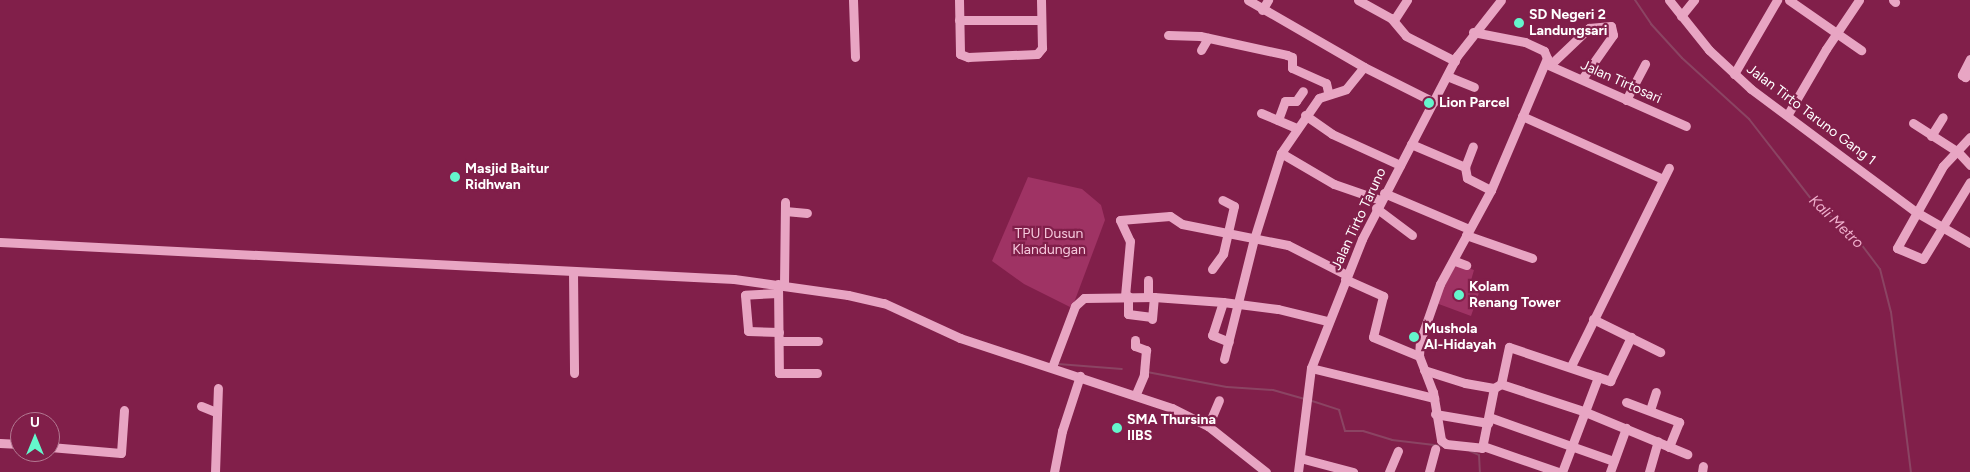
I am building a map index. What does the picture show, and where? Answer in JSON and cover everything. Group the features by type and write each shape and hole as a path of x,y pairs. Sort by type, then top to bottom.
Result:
{"street":[{"path":"853,0 855,56"},
{"path":"959,0 960,54 979,57 1038,54 1042,48 1041,0"},
{"path":"1248,0 1262,10 1364,67 1434,102"},
{"path":"1262,10 1268,0"},
{"path":"1358,0 1394,20 1406,36 1455,61"},
{"path":"1394,20 1407,0"},
{"name":"Jalan Tirto Taruno Gang 1","path":"1669,0 1681,16 1734,74 1916,212 1970,243"},
{"path":"1681,16 1694,0"},
{"path":"1734,74 1777,0"},
{"path":"1789,0 1861,50"},
{"path":"1788,114 1836,33 1859,0"},
{"name":"Jalan Tirto Taruno","path":"1298,472 1311,368 1327,322 1346,277 1380,200 1455,61 1473,32 1497,1"},
{"path":"959,20 1041,20"},
{"path":"1416,356 1436,296 1468,232 1492,190 1522,116 1548,64 1589,28 1611,26 1614,32 1611,39 1582,79"},
{"path":"1473,32 1537,46 1546,53 1548,64"},
{"path":"1168,35 1208,38 1260,46 1291,56 1292,68 1326,83 1328,92"},
{"path":"1201,50 1208,38"},
{"path":"1970,59 1962,75 1965,77 1970,71"},
{"name":"Jalan Tirtosari","path":"1548,64 1686,126"},
{"path":"1626,100 1645,64"},
{"path":"1224,359 1254,239 1281,153 1305,115 1319,98 1328,92 1346,89 1364,67"},
{"path":"1447,76 1474,87"},
{"path":"1278,120 1285,101 1296,100 1303,90"},
{"path":"1261,114 1297,128"},
{"path":"1305,115 1340,137 1400,165"},
{"path":"1522,116 1663,179"},
{"path":"1931,136 1943,117"},
{"path":"1913,123 1958,152 1970,165"},
{"path":"1970,137 1943,166 1897,244 1900,251 1923,259 1970,182"},
{"path":"1411,144 1465,167"},
{"path":"1473,146 1465,167 1467,178 1492,190"},
{"path":"1281,153 1334,184 1468,232 1532,258"},
{"path":"1571,366 1669,168"},
{"path":"1212,269 1223,254 1233,204 1222,200"},
{"path":"1380,200 1412,235"},
{"path":"807,213 785,207 780,287 779,372 817,373"},
{"path":"1148,280 1152,318 1128,314 1126,296 1130,241 1120,220 1170,216 1182,224 1227,231 1254,239 1288,245 1383,296 1373,337 1416,356 1424,370 1439,436 1444,443 1478,449 1483,446 1509,347 1571,366 1607,382 1614,378 1631,337"},
{"path":"0,242 573,272 780,287 884,303 960,338 1136,394 1208,426 1266,472"},
{"path":"1455,261 1466,265"},
{"path":"573,272 574,372"},
{"path":"780,287 745,295 748,331 779,337 818,341"},
{"path":"1052,367 1079,300 1126,296 1238,303 1327,322"},
{"path":"1223,302 1212,335 1229,342"},
{"path":"1593,319 1660,352"},
{"path":"1136,340 1136,346 1146,350 1144,375 1136,394"},
{"path":"1311,368 1430,398"},
{"path":"1424,370 1498,386 1583,411 1687,454"},
{"path":"1054,472 1062,431 1080,376"},
{"path":"1562,472 1583,411 1598,377"},
{"path":"215,472 218,388"},
{"path":"1650,410 1656,392"},
{"path":"1208,426 1219,400"},
{"path":"1626,402 1679,422 1669,447"},
{"path":"201,406 216,412"},
{"path":"60,448 121,453 124,410"},
{"path":"1435,414 1489,420 1613,461"},
{"path":"1610,472 1626,428"},
{"path":"1649,472 1658,441"},
{"path":"1483,446 1558,472"},
{"path":"1429,472 1435,449"},
{"path":"1389,472 1398,451"},
{"path":"1300,458 1352,472"}],"green space":[{"name":"TPU Dusun Klandungan","path":"1028,177 1082,189 1101,205 1105,220 1072,308 1024,284 992,261"},
{"name":"Kolam Renang Tower","path":"1456,264 1474,270 1470,284 1481,287 1471,316 1436,303"}],"waterway":[{"name":"Kali Metro","path":"1635,0 1651,24 1682,58 1749,119 1812,200 1858,240 1880,269 1891,312 1911,472"},
{"path":"1058,364 1122,369"},
{"path":"1147,372 1227,387 1273,390 1304,399"},
{"path":"1309,400 1339,410 1345,431 1363,431 1392,440 1443,446"},
{"path":"1470,451 1479,455 1480,472"}],"place":[{"name":"SD Negeri 2 Landungsari","path":"1519,23"},
{"name":"Lion Parcel","path":"1429,103"},
{"name":"Masjid Baitur Ridhwan","path":"455,177"},
{"name":"Kolam Renang Tower","path":"1459,295"},
{"name":"Mushola Al-Hidayah","path":"1414,337"},
{"name":"SMA Thursina IIBS","path":"1117,428"}]}
